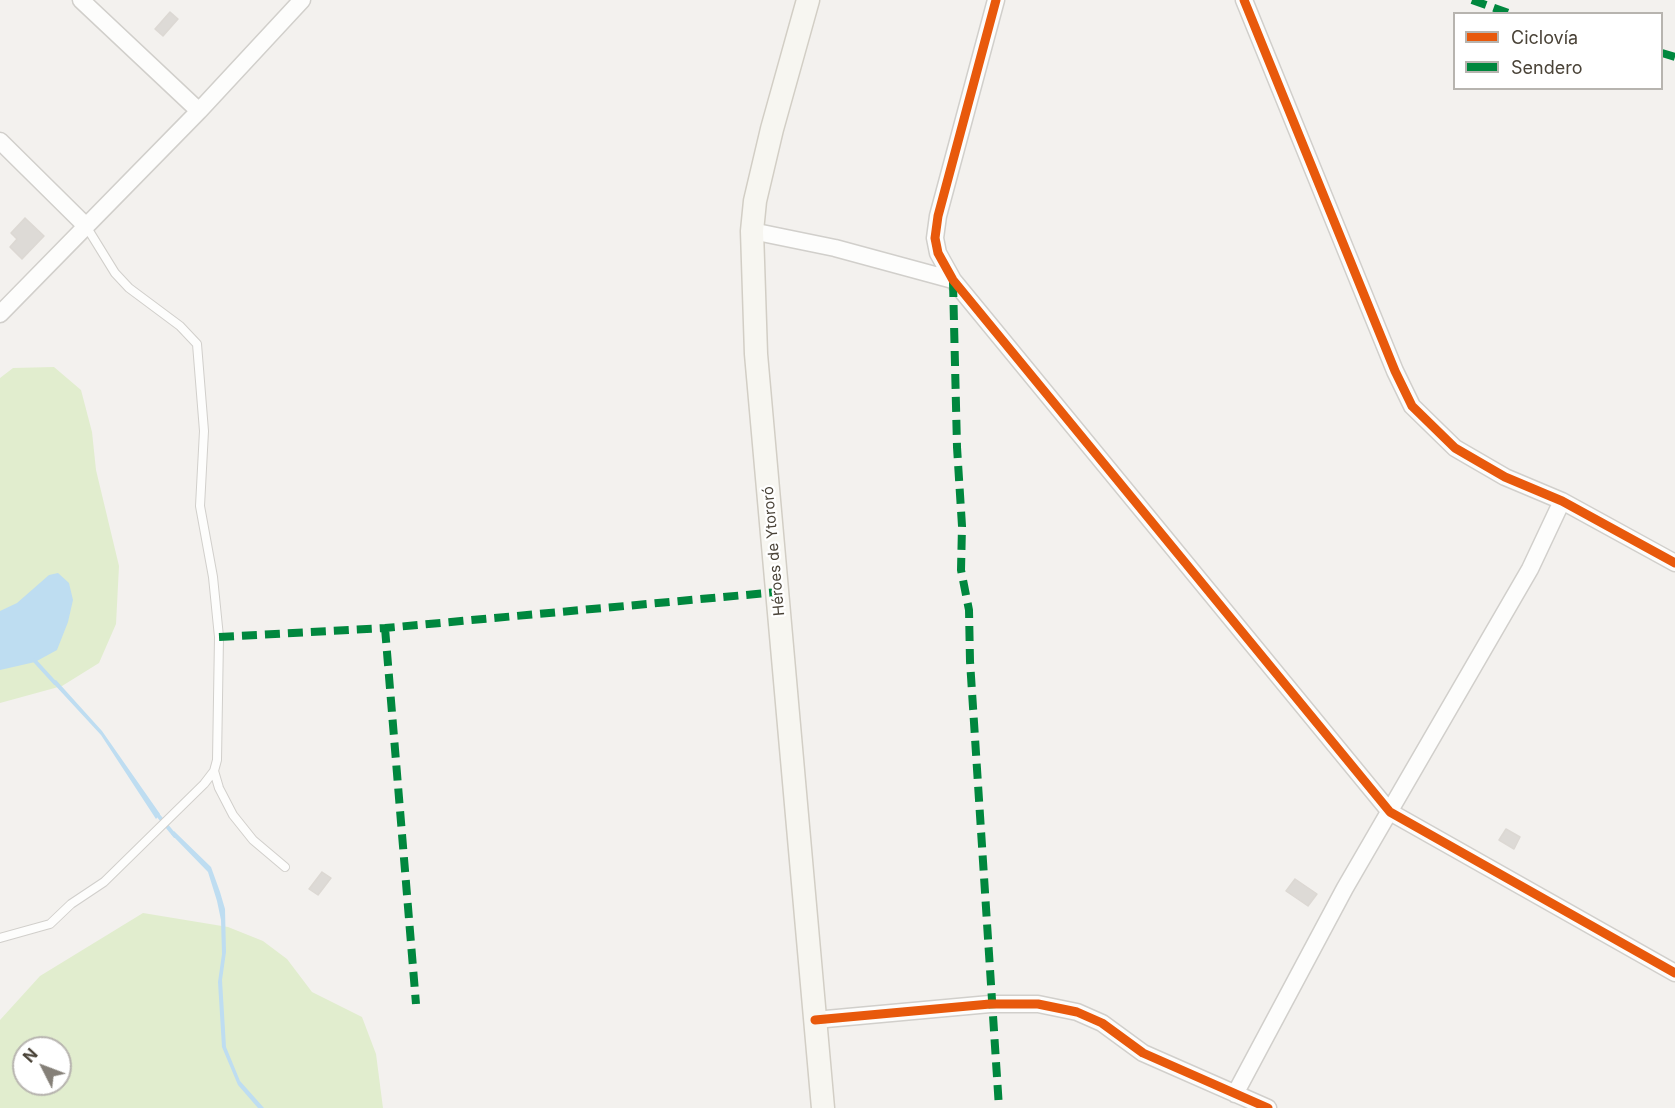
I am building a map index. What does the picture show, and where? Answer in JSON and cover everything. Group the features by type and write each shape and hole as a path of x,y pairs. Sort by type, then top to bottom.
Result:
{"main road":[{"name":"Héroes de Ytororó","path":"808,0 772,129 755,201 752,231 756,354 823,1108"}],"street":[{"path":"81,0 199,111"},
{"path":"0,314 199,111 301,0"},
{"path":"996,0 938,216 935,238 938,253 953,280 1390,812 1675,973"},
{"path":"1245,0 1395,371 1412,406 1455,448 1505,477 1562,501 1675,563"},
{"path":"0,141 86,226"},
{"path":"752,231 835,248 953,280"},
{"path":"1235,1094 1345,888 1530,569 1562,501"},
{"path":"815,1020 990,1004 1038,1004 1077,1012 1102,1023 1143,1053 1268,1108"}],"lane":[{"path":"0,938 50,924 71,904 104,882 214,771 217,760 219,637 213,577 201,506 204,431 196,344 180,326 122,281 86,226"},
{"path":"214,771 219,788 233,815 253,840 285,867"}],"green space":[{"path":"54,367 81,390 92,432 96,470 119,566 116,624 99,663 62,686 0,703 0,378 13,368"},
{"path":"143,913 228,927 263,941 287,959 312,992 362,1017 376,1054 383,1108 0,1108 0,1020 40,976"}],"water":[{"path":"58,573 69,583 73,600 68,622 57,650 35,662 0,670 0,611 17,603 49,575"},
{"path":"56,680 102,731 160,814 156,819 101,735 52,682"},
{"path":"174,831 211,867 220,892 225,909 226,952 222,980 226,1047 240,1081 264,1108 258,1108 238,1085 222,1047 218,982 222,954 221,920 217,901 208,872 171,834"}],"building":[{"path":"170,12 178,19 163,36 155,29"},
{"path":"25,218 44,236 22,259 10,247 17,239 11,233"},
{"path":"1506,829 1520,837 1514,849 1499,840"},
{"path":"322,872 331,878 318,895 309,889"},
{"path":"1295,879 1317,894 1308,906 1286,891"}],"waterway":[{"path":"34,660 55,683"},
{"path":"157,814 175,836"}],"marked path":[{"path":"1472,0 1505,12"},
{"path":"1663,53 1675,57"},
{"path":"953,282 957,447 962,526 961,570 969,610 970,661 999,1108"},
{"path":"219,637 385,628 778,592"},
{"path":"385,628 416,1004"}],"cycle path":[{"path":"996,0 938,216 935,238 938,253 953,280 1390,812 1675,973"},
{"path":"1244,0 1395,371 1412,406 1455,448 1505,477 1562,501 1675,563"},
{"path":"815,1020 990,1004 1038,1004 1077,1012 1102,1023 1143,1053 1268,1108"}]}
